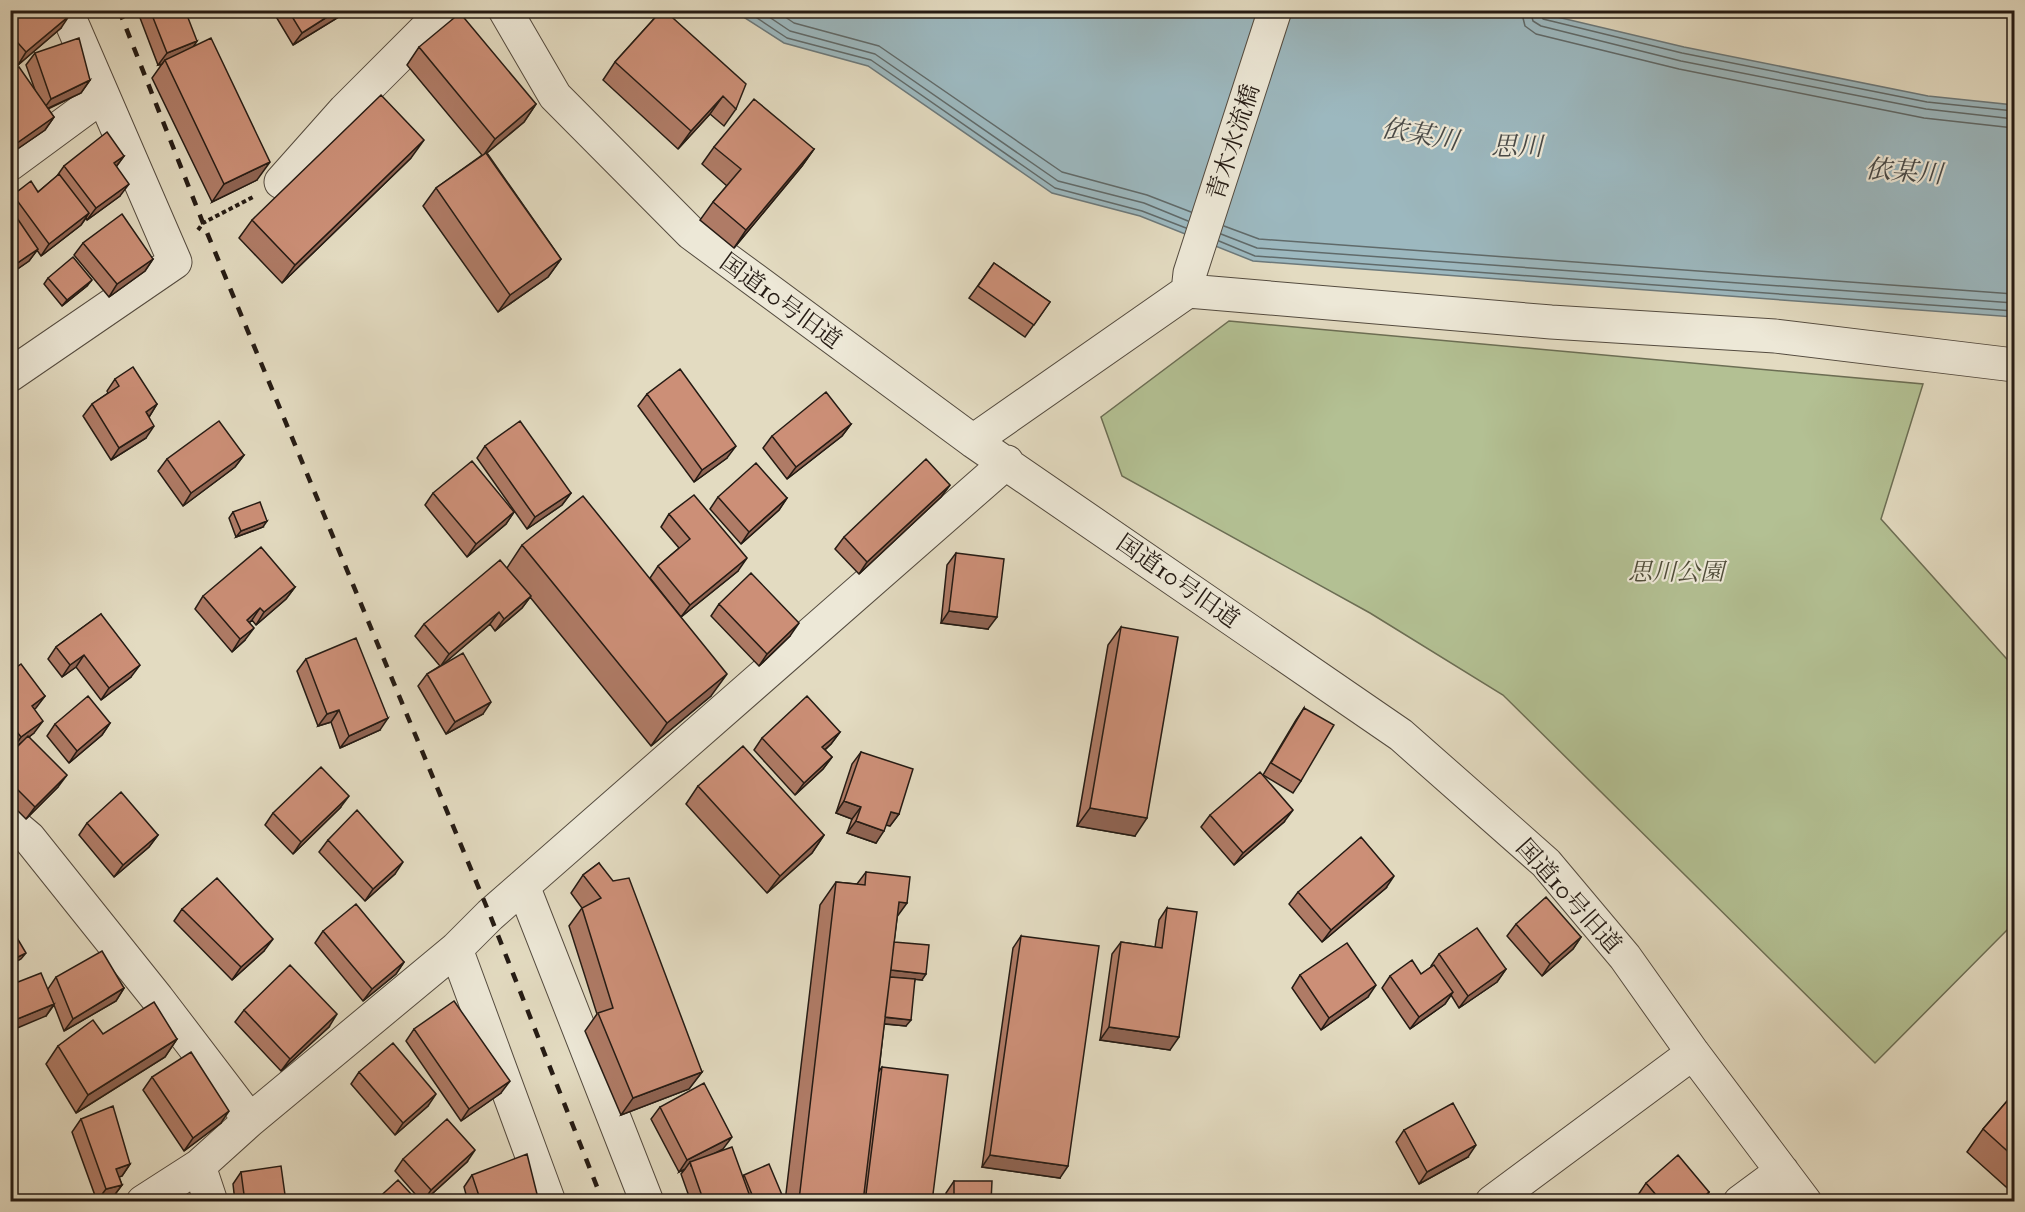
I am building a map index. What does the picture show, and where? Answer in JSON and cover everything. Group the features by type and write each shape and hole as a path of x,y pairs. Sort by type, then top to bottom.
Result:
{"street":[{"path":"10,375 175,262 101,97 66,10"},
{"path":"281,182 345,110 445,10"},
{"name":"国道10号旧道","path":"505,10 555,96 691,233 973,441 1007,462 1401,735 1546,863 1625,957 1693,1053 1805,1202"},
{"name":"青木水流橋","path":"1189,282 1275,10"},
{"path":"10,164 101,97"},
{"path":"973,441 1189,282 1551,322 1775,336 2014,365"},
{"path":"143,1202 199,1166 250,1120 456,949 523,886 1007,462"},
{"path":"10,822 29,838 157,998 250,1120"},
{"path":"523,886 647,1202"},
{"path":"456,949 549,1202"},
{"path":"1492,1202 1693,1053"},
{"path":"199,1166 211,1202"},
{"path":"1740,1202 1782,1171"}],"path":[{"path":"203,223 281,182"}],"green space":[{"name":"思川公園","path":"1229,321 1923,384 1881,519 2014,667 2014,923 1875,1063 1503,695 1370,613 1122,476 1101,417"}],"water":[{"name":"思川","path":"734,11 1532,11 1684,47 1928,96 2014,105 2014,317 1253,261 1140,216 1052,193 868,66 784,43"}],"building":[{"path":"10,10 65,10 69,16 26,52 10,34"},
{"path":"150,10 185,10 197,41 167,53"},
{"path":"288,10 338,10 302,33"},
{"path":"662,10 746,84 736,109 723,96 691,131 615,62"},
{"path":"460,13 536,104 495,139 419,47"},
{"path":"79,38 90,80 51,99 35,53"},
{"path":"211,38 270,162 224,184 165,60"},
{"path":"19,67 54,117 17,143 10,133 10,73"},
{"path":"381,95 424,140 295,265 252,220"},
{"path":"754,99 814,149 746,230 713,202 741,169 714,147"},
{"path":"107,132 124,156 114,163 129,184 96,208 64,166"},
{"path":"486,153 561,259 510,295 436,188"},
{"path":"59,174 89,213 49,244 13,195 31,181 38,192"},
{"path":"122,214 153,259 117,284 83,243"},
{"path":"17,218 38,249 10,268 10,222"},
{"path":"73,257 92,280 67,300 48,278"},
{"path":"994,263 1050,302 1034,325 978,286"},
{"path":"133,367 157,404 146,412 154,426 119,448 92,404 119,386 115,379"},
{"path":"680,369 736,446 702,470 647,394"},
{"path":"826,392 851,424 796,467 772,436"},
{"path":"219,421 244,455 191,493 167,459"},
{"path":"520,421 571,493 535,517 485,446"},
{"path":"926,459 950,485 867,562 844,537"},
{"path":"472,461 514,512 476,544 433,493"},
{"path":"756,463 787,498 749,532 718,497"},
{"path":"694,495 747,558 690,605 658,566 690,539 669,514"},
{"path":"583,496 727,674 667,723 522,545"},
{"path":"260,502 267,521 241,531 233,512"},
{"path":"261,547 295,587 264,612 260,608 247,620 254,628 240,639 203,596"},
{"path":"956,553 1004,559 997,617 949,611"},
{"path":"500,560 531,596 504,619 499,612 449,654 424,624"},
{"path":"751,573 799,623 767,654 719,604"},
{"path":"101,614 140,665 109,688 84,655 70,665 56,647"},
{"path":"1121,627 1178,637 1147,818 1090,808"},
{"path":"10,638 15,644 10,648"},
{"path":"356,638 388,718 349,736 339,710 327,714 306,659"},
{"path":"463,653 491,702 455,722 427,674"},
{"path":"21,664 45,696 32,706 43,721 21,737 10,723 10,672"},
{"path":"88,696 110,723 77,751 55,724"},
{"path":"807,696 840,732 822,747 832,757 804,783 762,738"},
{"path":"1304,708 1334,725 1301,781 1271,763"},
{"path":"28,736 67,775 35,807 10,782 10,754"},
{"path":"743,746 824,835 780,876 698,786"},
{"path":"861,752 913,769 899,814 891,812 884,831 856,821 861,807 844,801"},
{"path":"321,767 349,796 301,842 273,813"},
{"path":"1260,772 1293,810 1243,853 1210,815"},
{"path":"121,792 158,835 123,865 87,823"},
{"path":"357,810 403,862 373,889 328,840"},
{"path":"1361,837 1394,876 1331,930 1298,892"},
{"path":"599,863 613,881 629,878 702,1072 633,1098 598,1013 613,1008 582,908 601,898 583,875"},
{"path":"866,872 910,877 907,903 899,902 863,1202 799,1200 836,882 865,885"},
{"path":"217,878 273,939 241,967 182,909"},
{"path":"1546,897 1581,937 1550,964 1516,924"},
{"path":"356,904 404,962 372,989 323,931"},
{"path":"1167,908 1197,912 1179,1037 1109,1027 1121,942 1162,948"},
{"path":"10,926 26,953 10,961"},
{"path":"1477,928 1506,969 1468,996 1439,954"},
{"path":"1021,936 1099,946 1068,1166 990,1155"},
{"path":"894,942 929,945 926,974 891,970"},
{"path":"1347,943 1376,985 1329,1018 1300,975"},
{"path":"102,951 124,988 73,1019 56,977"},
{"path":"1412,960 1421,974 1434,965 1453,992 1419,1017 1390,976"},
{"path":"290,965 337,1014 290,1059 244,1010"},
{"path":"14,973 18,982 41,973 54,1004 10,1022 10,974"},
{"path":"890,977 915,979 911,1020 885,1017"},
{"path":"454,1001 510,1081 469,1109 414,1029"},
{"path":"154,1002 177,1039 88,1095 58,1046 93,1020 103,1034"},
{"path":"393,1043 436,1094 403,1123 359,1072"},
{"path":"191,1052 229,1111 193,1138 152,1077"},
{"path":"882,1067 948,1075 932,1202 865,1202"},
{"path":"704,1083 732,1137 687,1160 660,1107"},
{"path":"2014,1093 2014,1157 1983,1129"},
{"path":"1453,1103 1476,1145 1427,1172 1404,1130"},
{"path":"113,1106 130,1164 116,1169 122,1185 106,1189 81,1119"},
{"path":"447,1119 475,1150 431,1190 403,1159"},
{"path":"732,1147 752,1202 704,1202 690,1162"},
{"path":"527,1154 539,1202 481,1202 472,1175"},
{"path":"1678,1155 1709,1192 1698,1202 1662,1202 1646,1183"},
{"path":"769,1164 785,1202 755,1202 744,1175"},
{"path":"281,1166 286,1202 245,1202 241,1172"},
{"path":"398,1180 411,1194 403,1202 374,1202"},
{"path":"954,1181 992,1181 991,1202 954,1202"}],"railway":[{"path":"119,10 203,223 490,915 603,1202"}],"water label":[{"name":"依某川","path":"1420,134"},
{"name":"依某川","path":"1904,171"}]}
